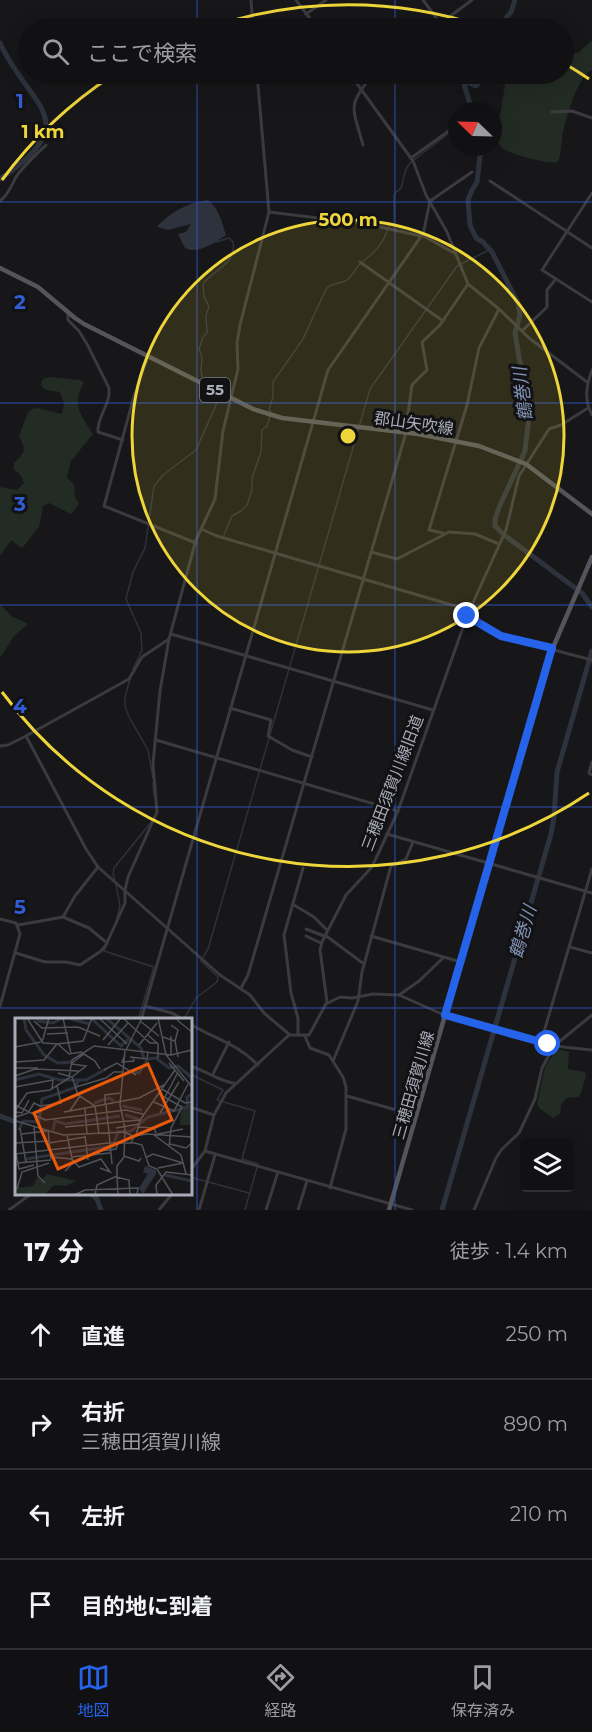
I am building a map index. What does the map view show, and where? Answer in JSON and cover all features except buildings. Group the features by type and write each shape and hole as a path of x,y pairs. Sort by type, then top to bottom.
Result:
{"main road":[{"name":"郡山矢吹線","path":"0,268 38,287 84,324 272,416 405,433 457,441 488,449 521,462 592,514"},
{"name":"三穂田須賀川線","path":"390,1208 552,648 579,587 590,569 592,557"}],"street":[{"path":"251,0 252,18"},
{"path":"296,0 309,18"},
{"path":"306,14 326,0"},
{"path":"423,0 436,18"},
{"path":"448,18 472,0"},
{"path":"16,953 45,962 80,965 101,951 125,903 128,877 157,812 153,771 159,700 169,639 196,543 215,499 220,446 238,369 237,343 240,325 269,212 258,84"},
{"path":"357,84 411,158 429,203 447,232 468,284 500,309 530,338 587,382"},
{"path":"363,145 353,107 365,84"},
{"path":"552,112 572,111 592,118"},
{"path":"411,158 448,131"},
{"path":"0,201 11,189 17,176 26,165 46,145"},
{"path":"142,1018 330,365 423,235 429,203 471,172"},
{"path":"490,181 592,248"},
{"path":"592,193 542,270 592,302"},
{"path":"269,212 367,224 423,235 454,254"},
{"path":"360,262 443,321"},
{"path":"522,331 546,308 548,289 555,279"},
{"path":"241,988 248,975 405,433 412,385 427,370 422,342 443,321 468,284"},
{"path":"443,534 429,530 457,441 479,348 500,309"},
{"path":"68,313 69,321 87,344 109,388 110,395 102,411 98,432 123,440"},
{"path":"148,356 104,506 196,543"},
{"path":"592,370 587,382 586,398 592,415"},
{"name":"三穂田須賀川線旧道","path":"326,1004 321,943 348,893 369,873 398,811 469,610 506,530 521,462 549,429 561,425 588,408"},
{"path":"201,529 275,554 469,610"},
{"path":"371,552 397,559 448,532 472,534 499,544"},
{"path":"467,616 501,636 592,660"},
{"path":"171,634 433,710"},
{"path":"0,746 8,745 26,736 129,680 142,657 169,639"},
{"path":"230,708 271,720 268,736 292,750 312,757"},
{"path":"26,736 86,849 98,867 220,975 250,995 262,1012 290,1035 310,1034 326,1004 338,998 376,994 399,995 445,1015 492,1029 554,1046 592,1050"},
{"path":"156,740 398,811"},
{"path":"592,762 588,773 592,775"},
{"path":"387,834 592,892"},
{"path":"333,1061 359,997 359,986 371,936 392,865 406,859 413,842"},
{"path":"63,917 75,896 98,867"},
{"path":"298,1035 298,1018 291,993 284,935 303,868"},
{"path":"541,1042 592,869"},
{"path":"294,905 314,917 327,930"},
{"path":"0,919 18,925 63,917 89,928 107,943"},
{"path":"0,1006 20,936 18,925"},
{"path":"306,929 324,936 364,964"},
{"path":"306,936 321,943"},
{"path":"371,936 461,962"},
{"path":"570,946 592,953"},
{"path":"399,995 419,981 444,957"},
{"path":"145,1005 181,1018"},
{"path":"474,1210 496,1158 504,1146 517,1136 523,1125 535,1099 542,1068 554,1046 592,1015"},
{"path":"192,1025 229,1042 246,1053 258,1065"},
{"path":"192,1168 205,1152 214,1115 223,1098 236,1083 290,1035"},
{"path":"305,1036 310,1048 327,1053 345,1080 346,1130 330,1188"},
{"path":"213,1074 229,1042"},
{"path":"192,1067 230,1083 236,1083"},
{"path":"347,1096 417,1116"},
{"path":"192,1108 214,1115"},
{"path":"205,1152 278,1172 390,1208 411,1210"},
{"path":"199,1210 215,1155"},
{"path":"266,1210 278,1172"},
{"path":"298,1210 307,1181"},
{"path":"9,1210 30,1195"},
{"path":"159,1210 171,1195"}],"shaded area":[{"path":"592,40 592,70 582,80 572,100 563,131 558,162 529,158 505,150 502,148 502,103 505,84 574,84 574,54"},
{"path":"208,200 217,211 226,235 212,244 195,250 185,248 178,234 186,232 191,224 168,230 157,227 180,209"},
{"path":"49,377 84,382 78,397 79,410 93,434 71,461 67,477 74,485 75,497 79,504 71,514 49,503 43,506 39,527 23,547 11,540 0,556 0,487 17,490 24,483 20,474 14,470 14,463 24,451 19,436 28,412 38,408 62,414 64,403 60,392 46,390 42,386 43,379"},
{"path":"0,604 11,616 28,624 14,636 0,658"},
{"path":"557,1049 569,1052 568,1069 585,1072 586,1075 578,1097 567,1098 561,1104 560,1114 553,1118 537,1104 545,1067"}],"waterway":[{"name":"鶴巻川","path":"506,18 515,0"},
{"path":"0,43 18,74"},
{"path":"0,179 26,159 41,142 46,127 44,113 25,84"},
{"name":"鶴巻川","path":"464,84 469,102"},
{"name":"鶴巻川","path":"472,84 476,86 478,84"},
{"path":"271,412 269,409 273,397 273,382 303,339 326,289 347,280 378,247 389,225 394,224 394,194 401,188 406,169 411,162 448,134"},
{"name":"鶴巻川","path":"480,156 477,182 468,200 470,225 476,238 492,252 518,303 520,315 515,333 529,416 525,451 500,505 495,526 582,593 592,607"},
{"path":"203,381 202,357 199,349 207,333 206,315 209,307 204,296 203,284 224,266 232,256 233,250 233,242 229,238 216,242"},
{"path":"185,1018 196,998 217,982 218,977 201,961 208,949 370,389 457,266 489,250"},
{"path":"133,669 142,650 141,633 126,599 133,572 145,548 154,486 163,475 196,450 220,396 206,388"},
{"path":"224,535 232,516 247,505 252,490 252,478 261,452 262,430 267,426 270,416"},
{"name":"鶴巻川","path":"442,1210 551,834 557,772 592,651"},
{"path":"130,679 125,706 148,750 153,778"},
{"path":"153,783 154,796"},
{"path":"115,880 114,868 152,821"},
{"path":"116,885 120,906 117,918"},
{"path":"108,942 104,951 154,967 139,1018"},
{"path":"192,1075 223,1090 217,1100 255,1111 242,1159 258,1164 245,1210"},
{"path":"0,1116 15,1122"},
{"path":"192,1178 249,1193"},
{"path":"92,1195 97,1199 101,1210"}],"route":[{"path":"467,616 501,636 552,648 445,1015 548,1044"}]}
